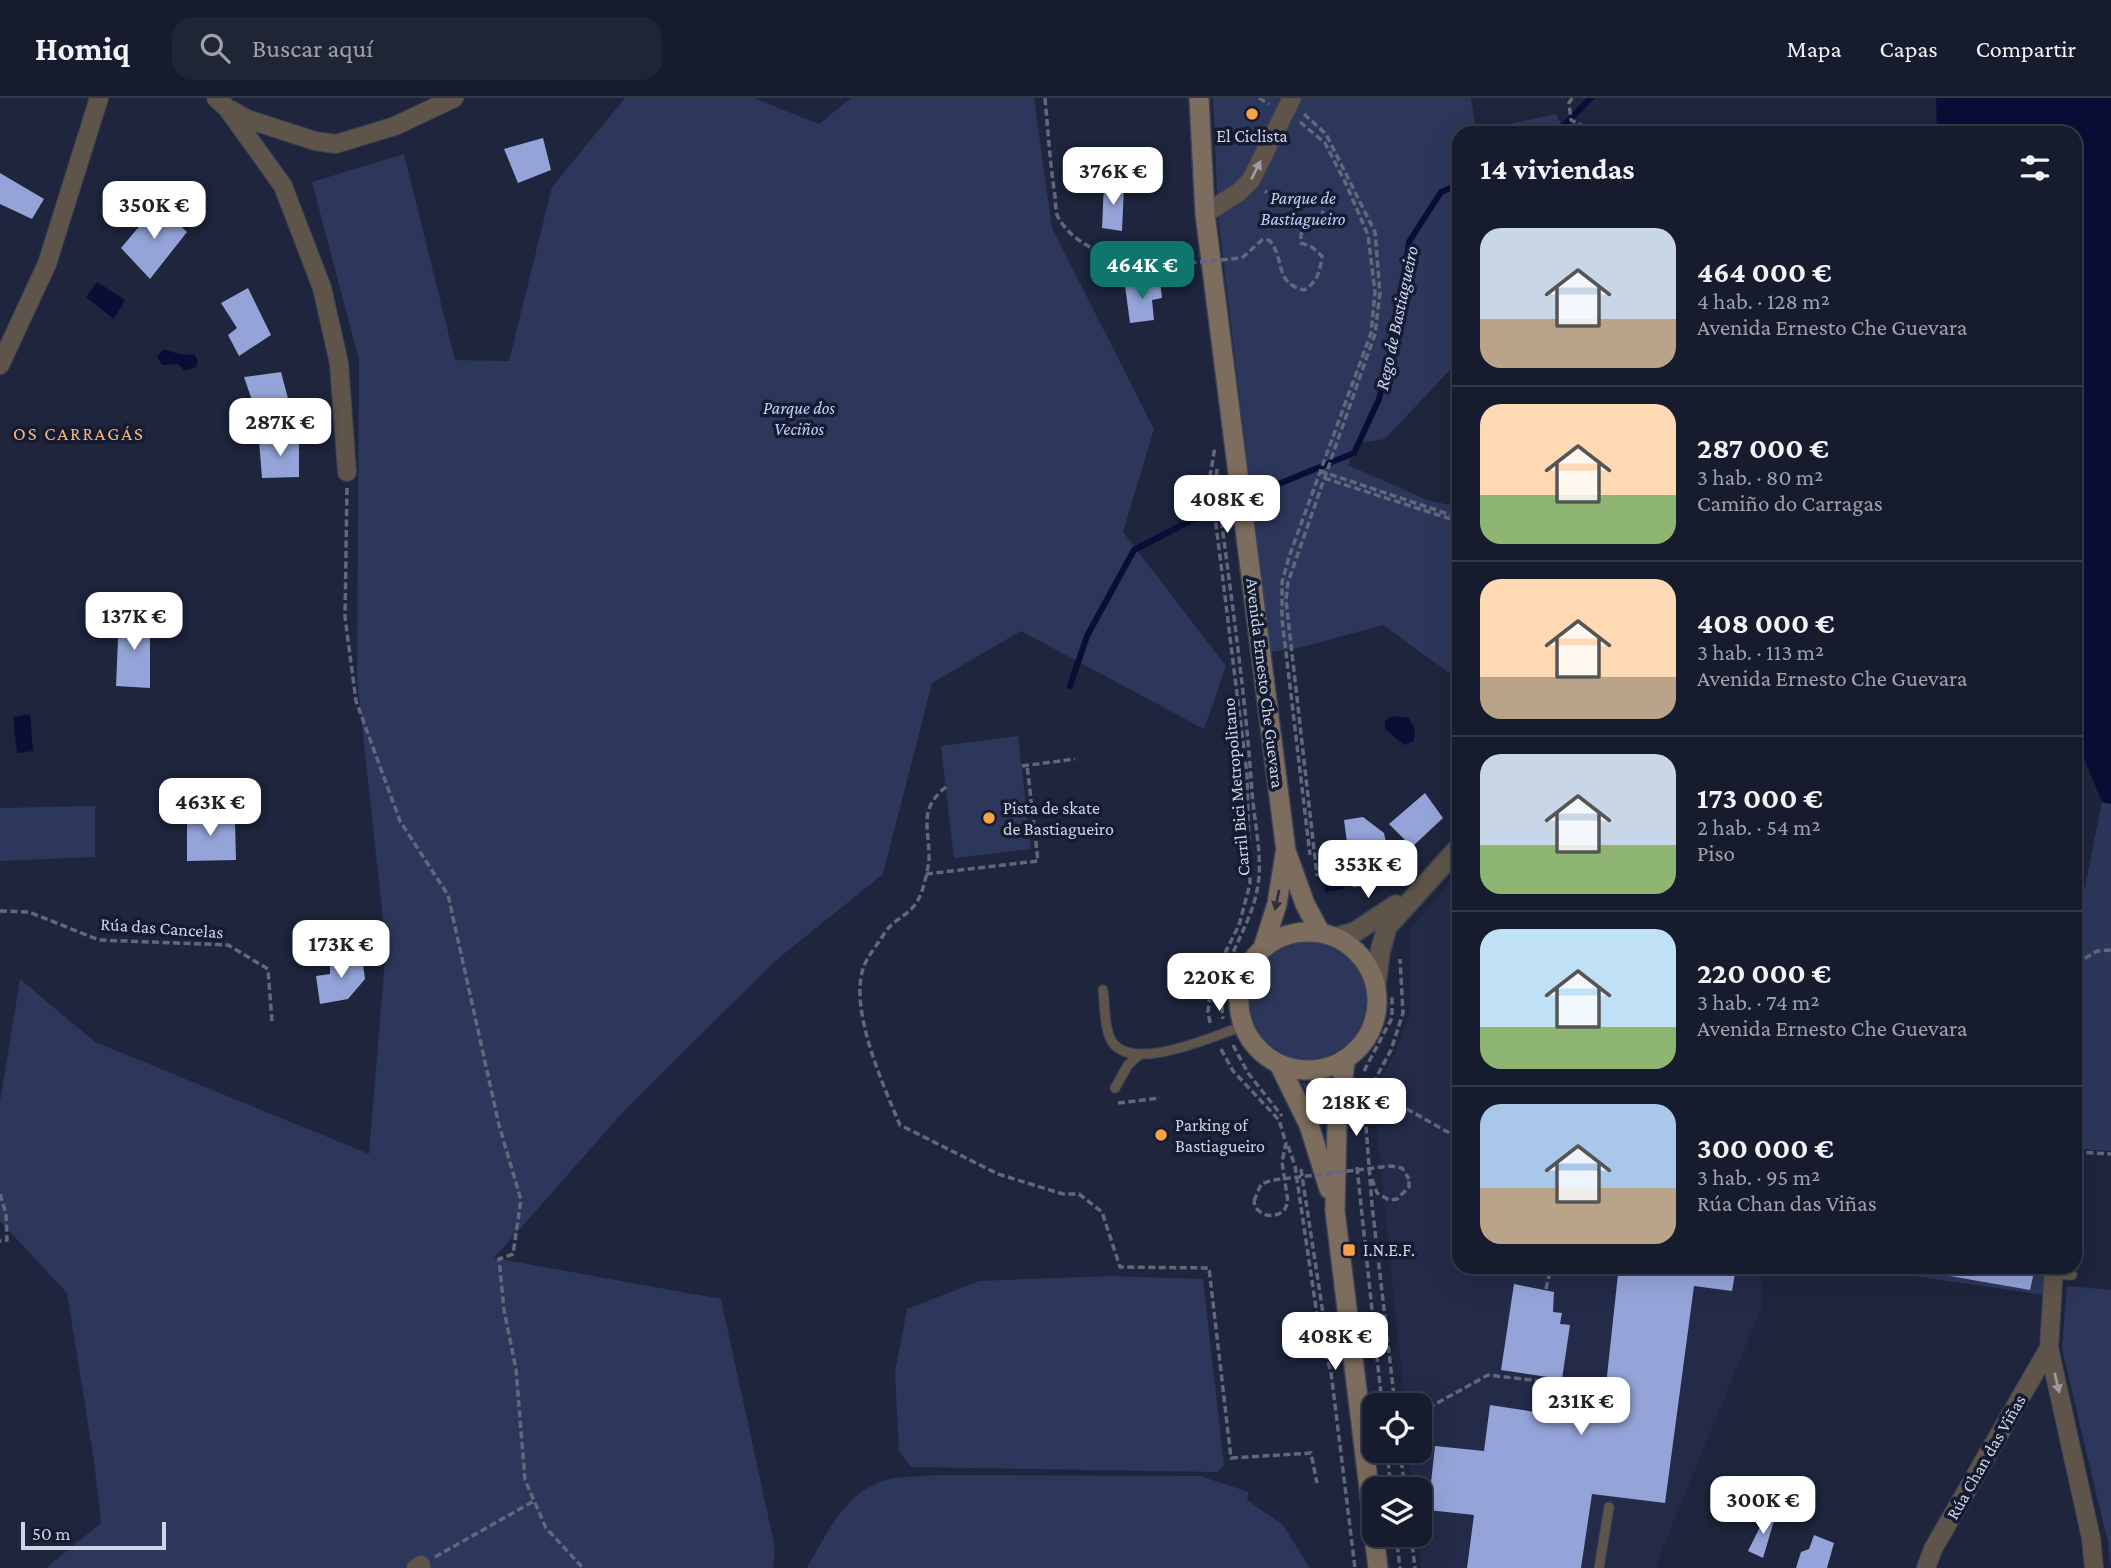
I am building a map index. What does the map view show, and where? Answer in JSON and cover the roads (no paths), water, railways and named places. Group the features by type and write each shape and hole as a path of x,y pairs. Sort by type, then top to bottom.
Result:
{"main road":[{"name":"Avenida Ernesto Che Guevara","path":"1199,98 1205,214 1286,851 1304,904 1328,934"},
{"name":"Avenida Ernesto Che Guevara","path":"1263,948 1277,904 1286,851"},
{"path":"1280,1066 1311,1072 1345,1062 1362,1047 1376,1020 1384,983 1356,950 1328,934 1286,934 1263,948 1248,965 1233,1029 1247,1036 1280,1066 1309,1125 1335,1211"},
{"path":"1345,1062 1336,1125 1335,1211 1368,1477"},
{"path":"1375,1547 1378,1568"}],"street":[{"path":"0,365 47,264 99,98"},
{"path":"222,103 247,119 315,141 336,144 395,126 454,98"},
{"path":"222,103 283,186 322,288 339,363 347,472"},
{"path":"1205,214 1240,192 1251,180 1288,104"},
{"path":"1384,983 1380,952 1387,927 1452,854"},
{"path":"1328,934 1355,932 1412,896"},
{"path":"2060,1274 2049,1348 2091,1538 2094,1568"},
{"name":"Rúa Chan das Viñas","path":"1926,1568 1933,1549 2049,1348"}],"lane":[{"path":"1103,989 1109,1038 1119,1049 1139,1055 1154,1054 1233,1029"},
{"path":"1115,1088 1128,1065 1139,1055"},
{"path":"1599,1568 1609,1507"}],"waterway":[{"name":"Rego de Bastiagueiro","path":"1563,126 1591,98"},
{"name":"Rego de Bastiagueiro","path":"1070,686 1087,636 1134,550 1198,517 1354,453 1379,399 1397,325 1409,242 1441,192 1452,187"}],"place":[{"name":"El Ciclista","path":"1252,114"},
{"name":"Pista de skate de Bastiagueiro","path":"989,818"},
{"name":"Parking of Bastiagueiro","path":"1161,1135"},
{"name":"I.N.E.F.","path":"1349,1250"}],"district":[{"name":"OS CARRAGÁS","path":"79,433"}],"park label":[{"name":"Parque de Bastiagueiro","path":"1303,208"},
{"name":"Parque dos Veciños","path":"799,418"}]}
